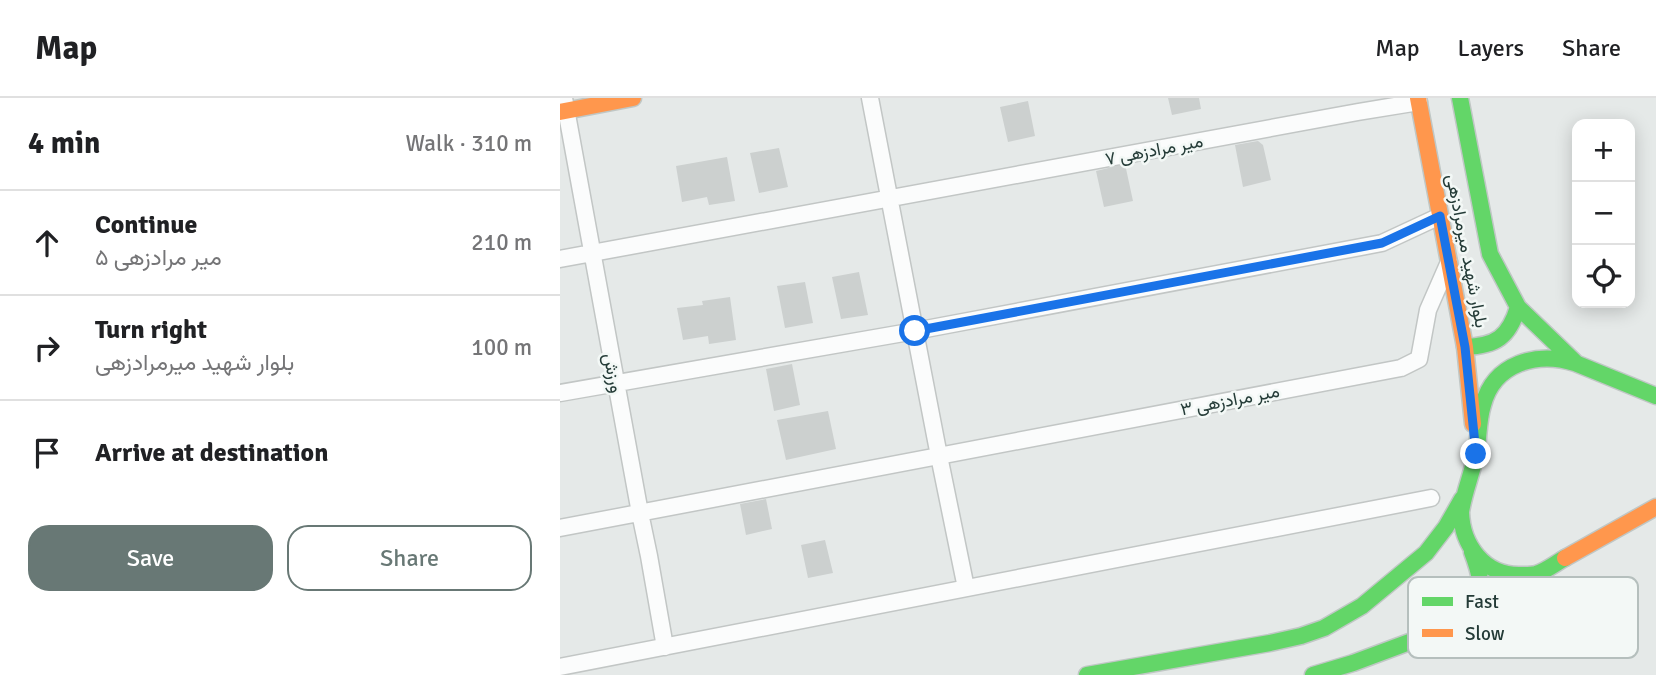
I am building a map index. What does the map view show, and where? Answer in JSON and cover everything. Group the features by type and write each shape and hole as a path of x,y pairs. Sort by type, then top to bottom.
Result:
{"main road":[{"path":"563,107 633,98"},
{"name":"بلوار شهید میرمرادزهی","path":"1460,98 1490,254 1518,307 1576,364"},
{"name":"بلوار شهید میرمرادزهی","path":"1418,100 1465,347 1476,454"},
{"path":"1465,347 1480,347 1507,334 1515,321 1518,307"},
{"path":"1481,577 1463,531 1461,513 1476,454 1481,413 1487,393 1499,376 1516,364 1536,358 1556,358 1656,396"},
{"path":"1087,675 1270,643 1324,628 1363,606 1426,553 1446,527 1465,494"},
{"path":"1531,577 1656,507"},
{"path":"1470,547 1483,562 1499,572 1518,576 1536,574"},
{"path":"1313,675 1408,644"}],"street":[{"path":"870,98 966,588"},
{"name":"میر مرادزهی ۷","path":"560,259 1418,100"},
{"name":"ورزش","path":"563,107 664,647"},
{"path":"560,393 915,331 1382,243 1440,216"},
{"name":"میر مرادزهی ۳","path":"560,528 1401,368 1419,359 1429,310 1449,262"},
{"path":"560,667 1431,498"}],"building":[{"path":"1168,98 1199,98 1201,109 1172,115"},
{"path":"1028,101 1035,136 1008,142 1000,107"},
{"path":"1258,141 1263,145 1271,180 1243,187 1235,145"},
{"path":"779,148 788,187 759,193 750,153"},
{"path":"727,157 735,201 709,205 707,197 682,202 676,166"},
{"path":"1125,164 1133,201 1104,207 1096,171"},
{"path":"859,272 868,315 841,319 832,277"},
{"path":"805,282 813,323 785,328 777,286"},
{"path":"730,297 736,340 709,344 708,336 683,340 677,308 703,305 702,301"},
{"path":"792,364 800,405 774,411 766,369"},
{"path":"828,411 836,449 786,460 777,420"},
{"path":"766,499 772,529 746,535 740,504"},
{"path":"825,540 833,573 808,578 801,545"}],"traffic: fast":[{"path":"1460,98 1490,254 1518,307 1575,362"},
{"path":"1465,347 1485,345 1500,338 1510,326 1518,307"},
{"path":"1565,558 1536,574 1506,574 1495,570 1477,556 1466,536 1461,512 1476,454 1481,411 1489,391 1507,370 1532,360 1546,359 1575,363 1656,396"},
{"path":"1087,675 1270,643 1324,628 1362,606 1426,553 1446,527 1462,499"},
{"path":"1472,552 1479,577"},
{"path":"1531,577 1536,574"},
{"path":"1313,675 1408,643"}],"traffic: slow":[{"path":"560,112 633,98"},
{"path":"1418,98 1465,347 1473,424"},
{"path":"1565,558 1656,507"}],"route":[{"path":"915,331 1382,243 1440,216 1465,347 1476,454"}]}
